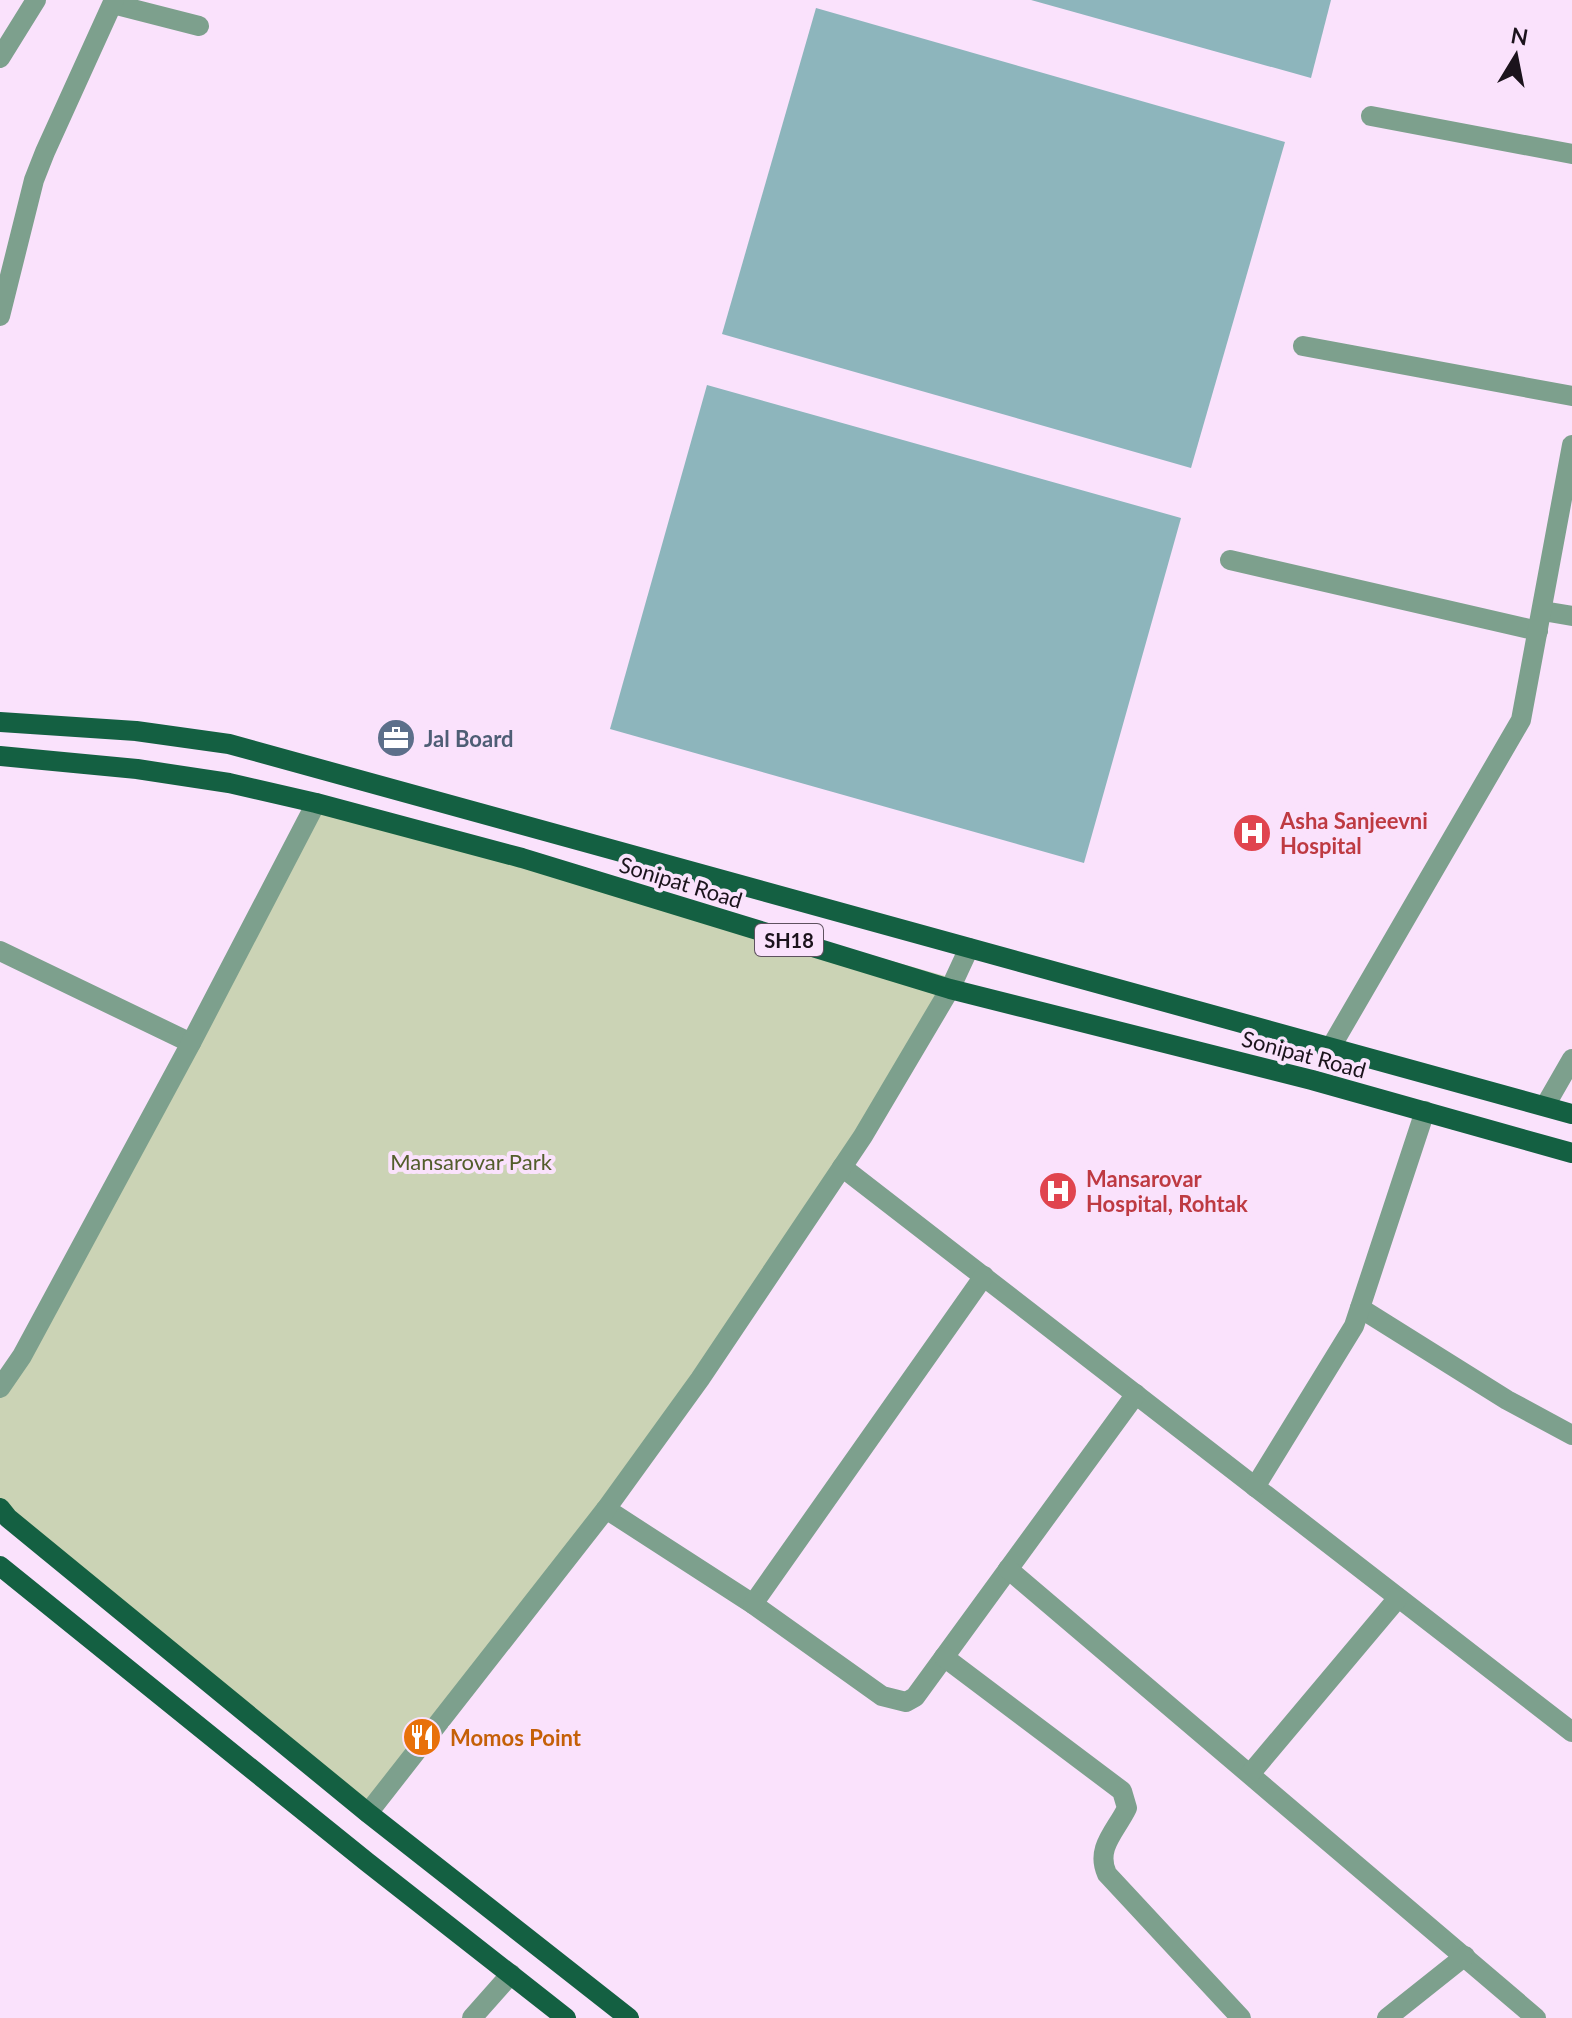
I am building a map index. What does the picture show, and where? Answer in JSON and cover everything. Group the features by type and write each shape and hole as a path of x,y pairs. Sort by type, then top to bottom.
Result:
{"main road":[{"name":"Sonipat Road","path":"0,722 136,731 229,744 1572,1114"},
{"name":"Sonipat Road","path":"0,756 137,769 229,783 316,803 522,858 950,989 1312,1080 1572,1153"},
{"path":"522,858 529,827"},
{"path":"0,1508 8,1518 368,1813 629,2018"},
{"path":"0,1566 566,2018"}],"street":[{"path":"0,58 36,0"},
{"path":"0,316 34,180 113,2 199,26"},
{"path":"1371,116 1572,154"},
{"path":"1303,346 1572,396"},
{"path":"1331,1047 1521,720 1572,445"},
{"path":"1230,560 1540,621 1572,616"},
{"path":"0,1388 22,1356 316,803"},
{"path":"368,1813 606,1509 700,1379 863,1136 950,989 969,948"},
{"path":"0,951 191,1043"},
{"path":"1545,1106 1572,1059"},
{"path":"1255,1487 1354,1326 1425,1111"},
{"path":"842,1167 1572,1732"},
{"path":"753,1604 984,1276"},
{"path":"1360,1308 1507,1400 1572,1435"},
{"path":"606,1509 753,1604 882,1696 906,1702 915,1697 1136,1394"},
{"path":"1008,1569 1536,2018"},
{"path":"1250,1774 1398,1598"},
{"path":"944,1657 1122,1791 1127,1808 1103,1847 1103,1865 1107,1874 1241,2018"},
{"path":"1387,2018 1465,1956"},
{"path":"472,2018 511,1974"}],"green space":[{"name":"Mansarovar Park","path":"315,799 952,978 843,1167 602,1504 365,1809 0,1508 0,1395"}],"shaded area":[{"path":"1031,0 1331,0 1311,78"},
{"path":"816,8 1285,142 1191,468 722,334"},
{"path":"707,385 1181,518 1084,863 610,729"}],"place":[{"name":"Jal Board","path":"396,738"},
{"name":"Asha Sanjeevni Hospital","path":"1252,833"},
{"name":"Mansarovar Hospital, Rohtak","path":"1058,1191"},
{"name":"Momos Point","path":"422,1737"}]}
